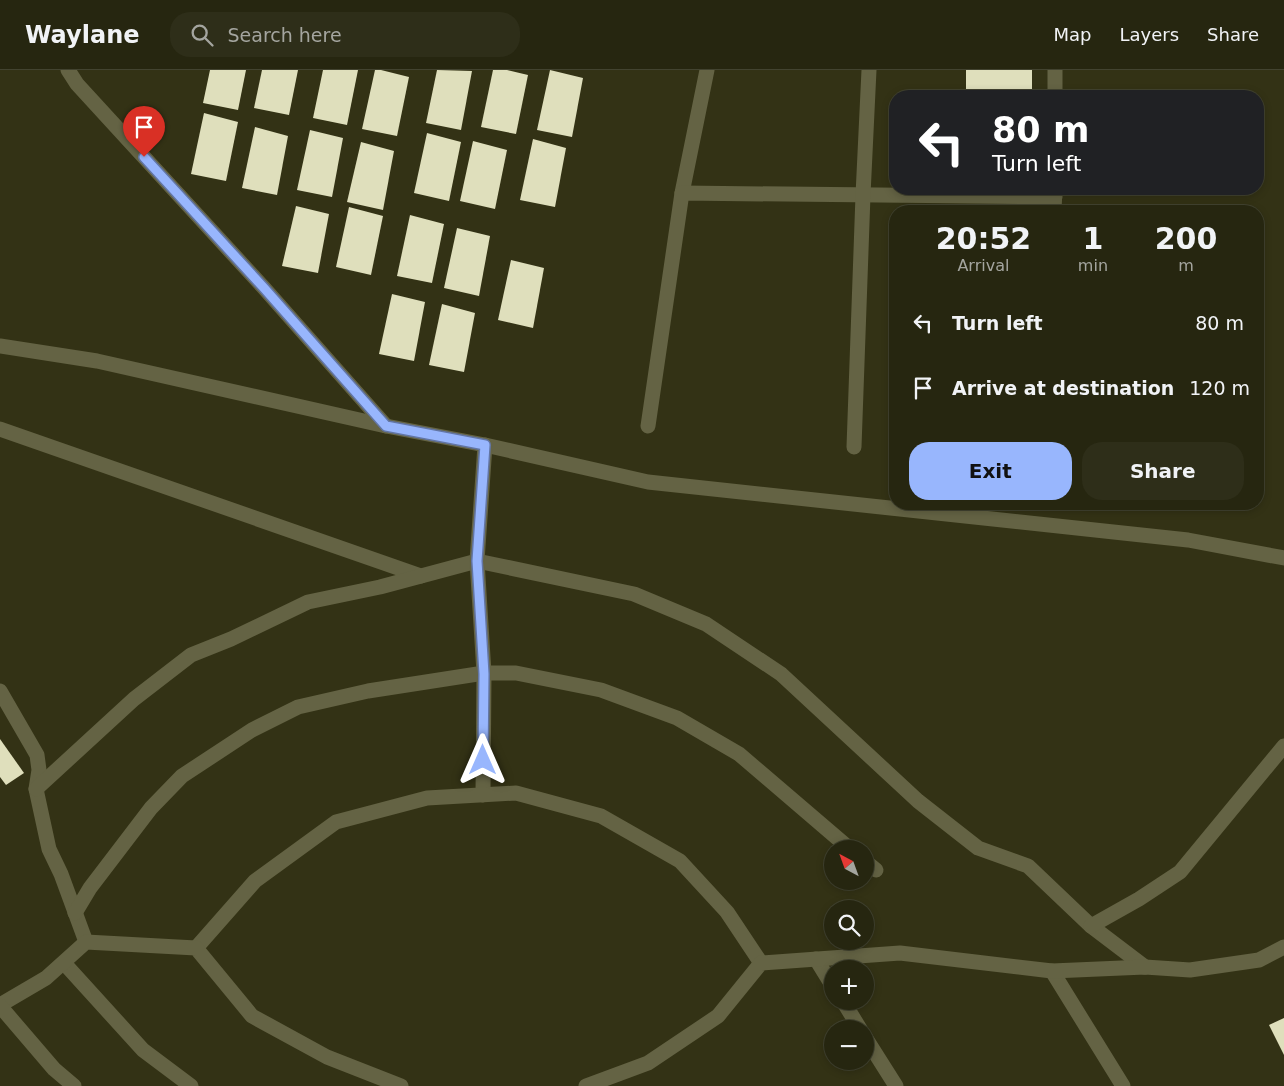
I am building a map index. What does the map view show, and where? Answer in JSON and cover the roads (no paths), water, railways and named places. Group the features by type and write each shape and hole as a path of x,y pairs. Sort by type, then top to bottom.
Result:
{"street":[{"path":"68,70 77,84 264,288 386,426"},
{"path":"648,426 682,193 707,70"},
{"path":"854,447 869,70"},
{"path":"1055,70 1055,90"},
{"path":"682,193 1055,199"},
{"path":"0,346 96,361 648,482 889,508"},
{"path":"0,429 421,576"},
{"path":"483,795 484,674 477,561 485,445"},
{"path":"909,510 1188,540 1284,558"},
{"path":"36,789 134,699 192,656 308,602 380,588 477,561 634,594 706,624 782,674 918,802 978,848 1028,866 1091,926 1145,967"},
{"path":"75,913 90,888 151,808 182,776 252,730 298,707 368,691 484,674 516,673 601,690 677,718 740,754 840,840"},
{"path":"0,690 37,756 39,770 36,789 49,849 61,874 86,942"},
{"path":"1091,926 1139,900 1180,872 1284,746"},
{"path":"196,948 255,881 336,822 427,798 516,793 602,816 680,861 727,912 761,963"},
{"path":"74,1086 54,1069 0,1006 46,978 86,942 196,948 252,1016 327,1057 402,1086"},
{"path":"586,1086 648,1063 718,1016 761,963 900,953 1052,971 1145,967 1190,970 1259,960 1284,947"},
{"path":"816,959 824,972"},
{"path":"64,962 143,1050 191,1086"},
{"path":"1052,971 1123,1086"},
{"path":"874,1051 896,1086"}]}
